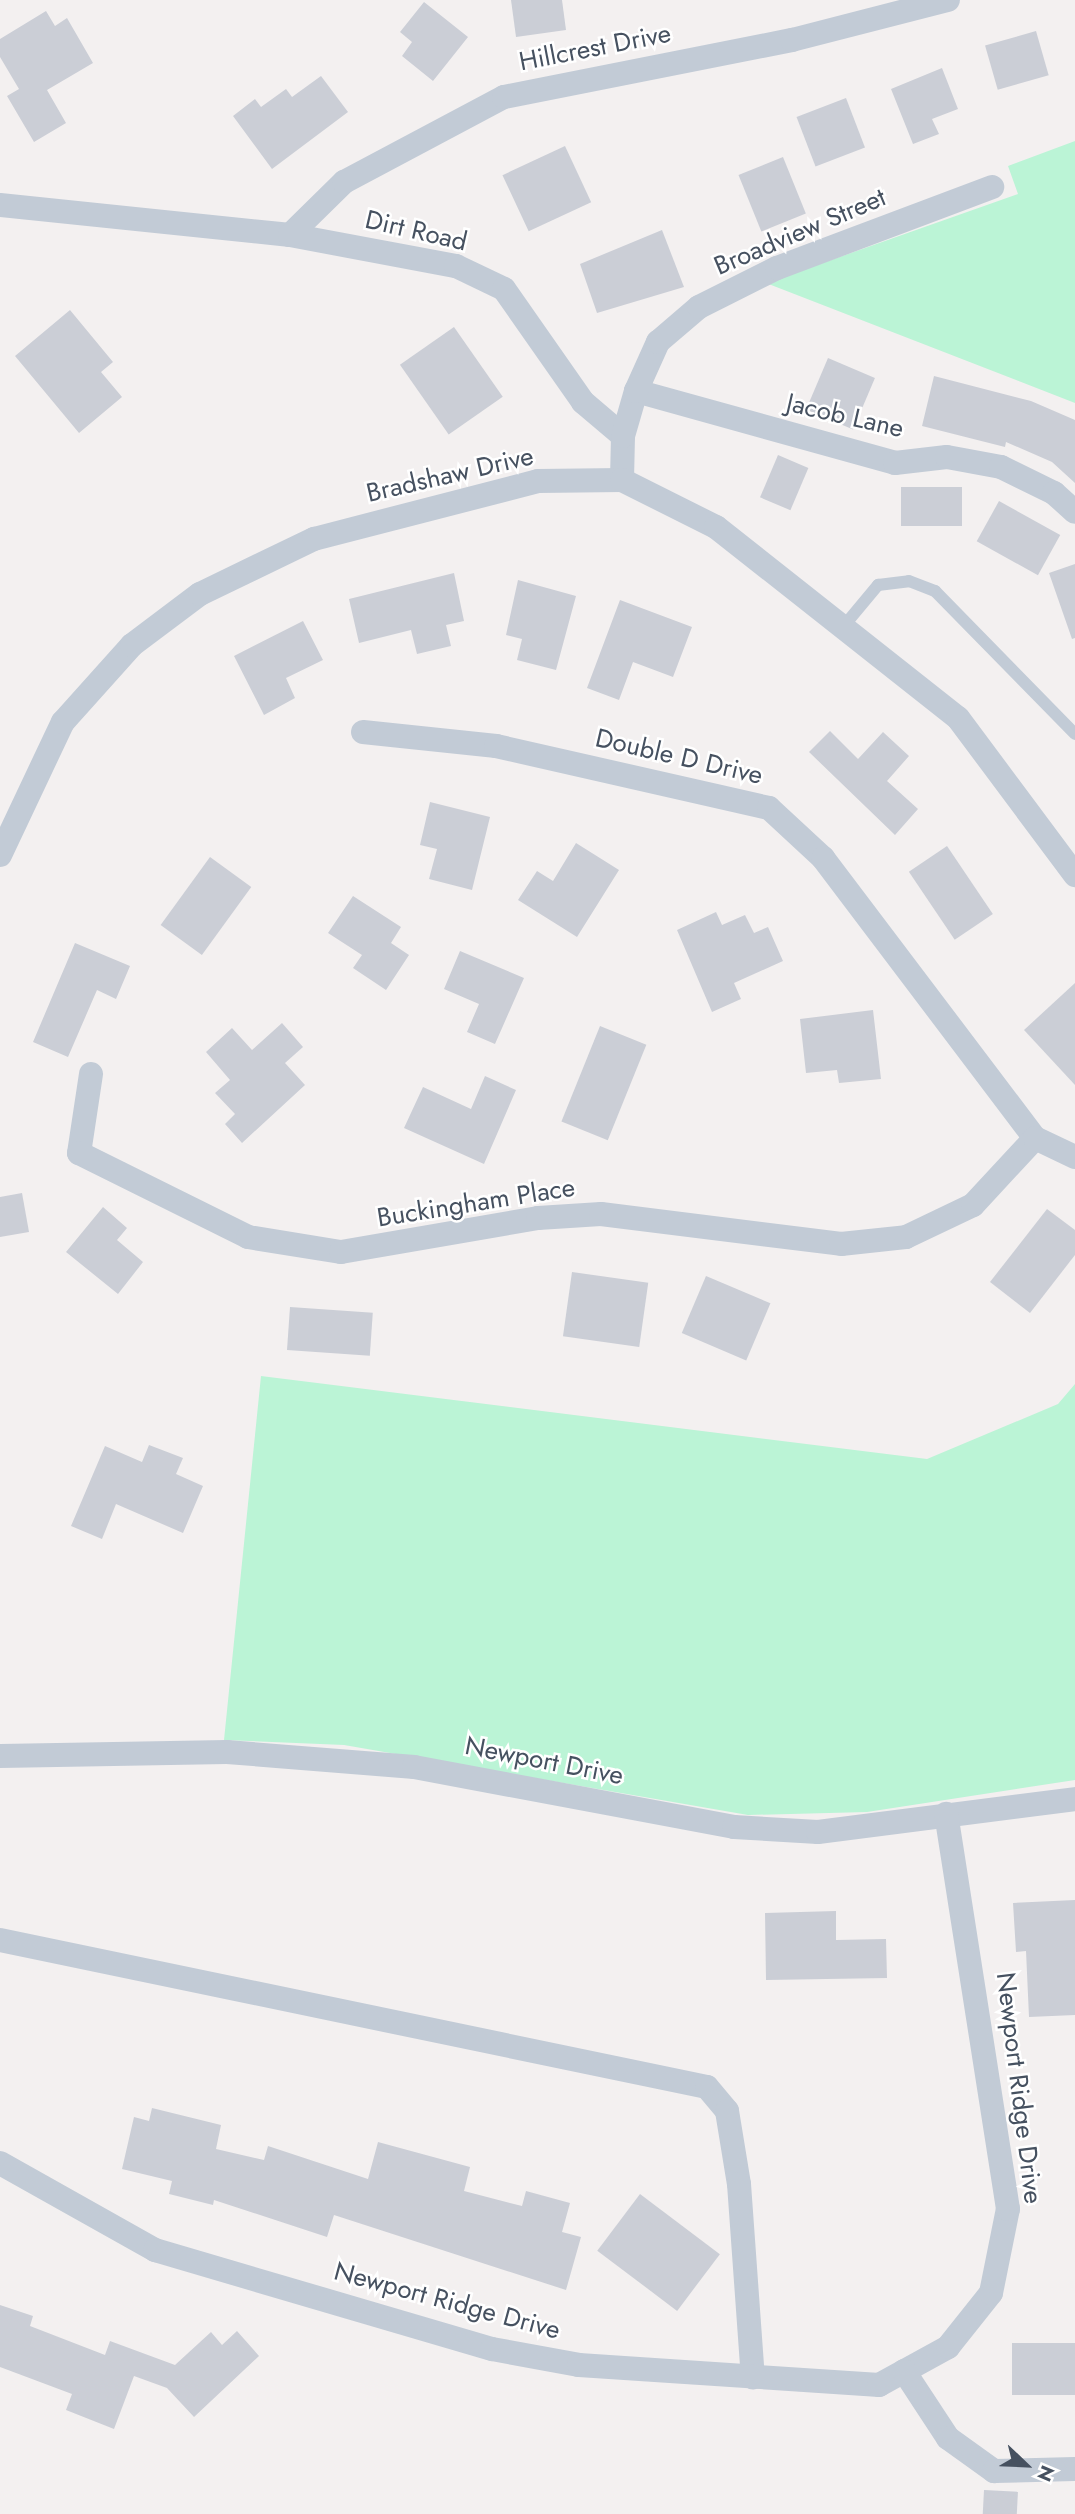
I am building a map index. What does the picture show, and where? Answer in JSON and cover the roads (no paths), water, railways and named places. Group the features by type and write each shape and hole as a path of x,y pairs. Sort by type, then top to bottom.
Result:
{"street":[{"name":"Hillcrest Drive","path":"290,235 344,182 504,96 792,40 948,0"},
{"name":"Broadview Street","path":"622,480 623,436 636,391 658,342 699,307 777,268 992,187"},
{"name":"Dirt Road","path":"0,205 290,235 456,266 504,289 583,402 623,436"},
{"name":"Jacob Lane","path":"636,391 895,463 947,457 1001,467 1054,493 1075,512"},
{"name":"Bradshaw Drive","path":"0,855 63,722 132,645 200,594 314,539 538,481 622,480 716,527 958,718 1075,876"},
{"name":"Double D Drive","path":"363,732 496,746 769,808 824,858 1035,1138"},
{"name":"Buckingham Place","path":"91,1074 79,1153 248,1237 328,1250 398,1247 538,1218 601,1214 841,1244 906,1237 973,1205 1035,1138"},
{"path":"1035,1138 1075,1157"},
{"name":"Newport Drive","path":"0,1756 227,1752 414,1767 734,1827 818,1832 1075,1799"},
{"name":"Newport Ridge Drive","path":"0,2163 155,2250 492,2350 579,2365 879,2385 948,2347 991,2293 1008,2210 946,1814"},
{"path":"0,1940 707,2087 727,2111 739,2183 753,2377"},
{"path":"904,2371 948,2438 994,2471 1075,2469"}],"lane":[{"path":"843,627 878,585 909,581 935,592 1075,734"}]}
